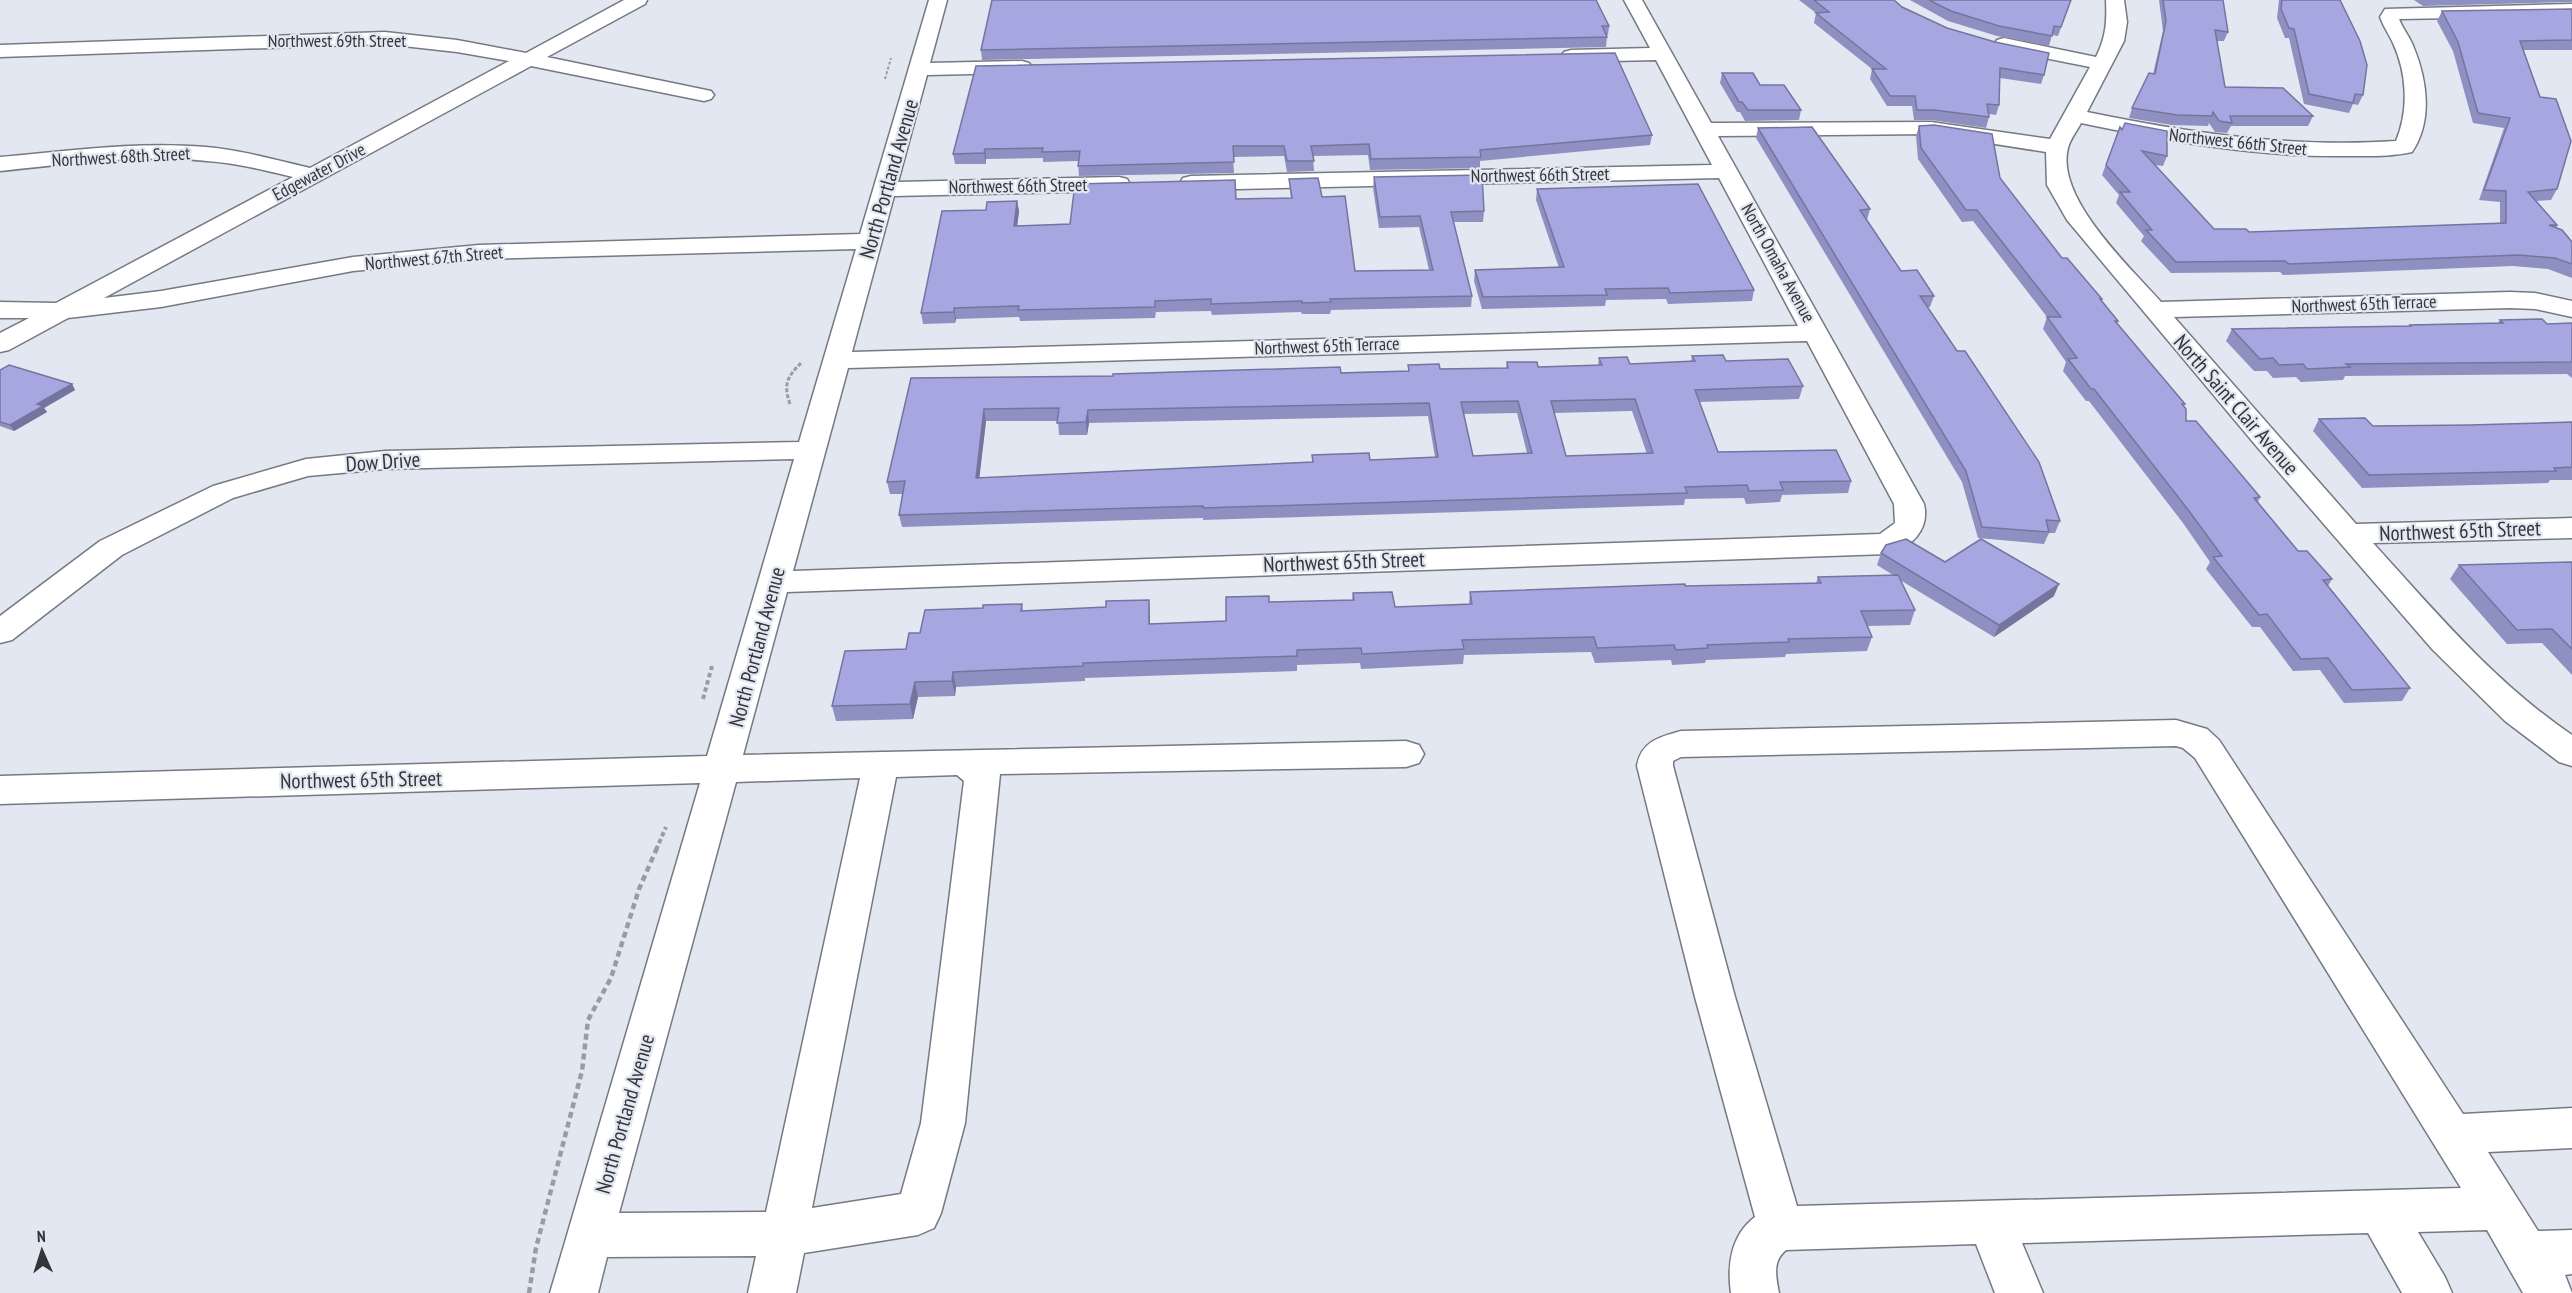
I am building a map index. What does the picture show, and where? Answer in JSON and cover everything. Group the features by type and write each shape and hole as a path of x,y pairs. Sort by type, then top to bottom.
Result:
{"street":[{"name":"Edgewater Drive","path":"0,344 638,0"},
{"name":"North Portland Avenue","path":"574,1293 938,0"},
{"name":"North Omaha Avenue","path":"1633,0 1909,504 1913,516 1909,528"},
{"name":"North Saint Clair Avenue","path":"2115,0 2117,22 2114,41 2057,147 2054,165 2058,187 2072,211 2348,534 2474,675 2572,753"},
{"name":"Northwest 66th Street","path":"2073,115 2161,134 2251,147 2368,150 2404,147 2411,133 2414,117 2415,82 2404,46 2389,17 2392,13 2572,10"},
{"name":"Northwest 69th Street","path":"0,51 385,38 456,46 705,95"},
{"path":"1990,41 2103,63"},
{"path":"1555,56 1663,54"},
{"path":"920,69 1043,66"},
{"path":"1703,130 1931,128 2057,147"},
{"name":"Northwest 68th Street","path":"0,164 166,152 207,154 247,160 312,175"},
{"name":"Northwest 66th Street","path":"1165,183 1726,171"},
{"name":"Northwest 66th Street","path":"885,189 1141,184"},
{"name":"Northwest 67th Street","path":"0,310 60,311 161,299 353,264 479,252 871,241"},
{"name":"Northwest 65th Terrace","path":"2155,310 2510,300 2553,304 2572,309"},
{"name":"Northwest 65th Terrace","path":"837,360 1817,333"},
{"name":"Dow Drive","path":"0,632 111,548 223,492 306,468 385,460 812,450"},
{"name":"Northwest 65th Street","path":"774,582 1887,544 1909,528"},
{"name":"Northwest 65th Street","path":"2348,534 2572,528"},
{"path":"1781,1228 1715,997 1655,766 1655,758 1659,752 1680,744 2176,733 2195,738 2207,749 2499,1208 2549,1293"},
{"name":"Northwest 65th Street","path":"0,790 722,771 965,762 1406,754"},
{"path":"591,1235 783,1234 918,1212 944,1123 983,777 965,762"},
{"path":"772,1293 880,765"},
{"path":"2451,1134 2572,1128"},
{"path":"1755,1293 1754,1251 1766,1234 1781,1228 2499,1208"},
{"path":"2381,1212 2428,1293"},
{"path":"1991,1223 2019,1293"},
{"path":"2525,1254 2572,1252"}],"building":[{"path":"992,0 1596,0 1609,26 1602,26 1607,37 981,50"},
{"path":"1814,0 1894,0 1902,7 1947,28 1995,42 2049,53 2044,75 2000,68 1999,105 1987,104 1989,117 1917,110 1915,96 1890,96 1872,69 1886,69 1816,13 1829,12"},
{"path":"1929,0 2071,0 2061,27 2054,26 2052,36 1999,26 1951,11"},
{"path":"2163,0 2223,0 2228,32 2215,30 2225,87 2283,88 2313,116 2230,116 2232,123 2219,121 2213,112 2212,116 2177,115 2132,108 2149,73 2155,74 2166,21"},
{"path":"2282,0 2340,0 2360,41 2367,65 2363,95 2355,94 2353,103 2309,94 2294,29 2289,28 2281,9"},
{"path":"2572,9 2572,40 2520,41 2540,97 2556,99 2571,141 2557,189 2528,192 2557,225 2549,225 2562,230 2572,242 2572,264 2555,258 2519,255 2289,264 2285,261 2176,262 2146,230 2152,230 2120,192 2130,192 2106,165 2120,127 2122,130 2125,123 2167,131 2167,156 2142,151 2214,229 2246,229 2249,232 2506,223 2506,191 2484,190 2510,118 2478,113 2458,42 2442,11"},
{"path":"1615,53 1652,135 1480,150 1481,157 1371,159 1369,144 1311,146 1314,161 1287,161 1284,146 1233,146 1234,162 1078,166 1080,151 1042,152 1043,148 985,149 984,153 953,154 976,66"},
{"path":"1722,73 1753,73 1760,85 1784,85 1801,110 1748,110 1742,102 1739,102"},
{"path":"1934,125 1992,134 2000,178 2062,258 2067,258 2102,299 2100,299 2118,321 2115,321 2185,404 2182,404 2186,409 2186,421 2196,421 2260,497 2254,498 2298,551 2307,551 2332,579 2323,580 2410,688 2352,690 2328,658 2301,659 2267,614 2259,615 2213,557 2222,556 2189,511 2068,359 2077,358 2047,317 2061,317 1977,210 1966,210 1921,148 1919,126"},
{"path":"1812,127 1870,209 1860,210 1901,271 1917,270 1934,296 1920,296 1957,351 1965,351 2039,462 2060,521 2046,520 2049,532 1982,527 1966,471 1758,128"},
{"path":"1482,175 1484,211 1451,212 1472,296 1330,299 1331,302 1302,303 1302,301 1211,304 1211,299 1155,301 1155,307 1018,310 1019,306 954,308 954,312 921,313 942,211 986,210 987,202 1017,201 1014,226 1070,224 1075,184 1235,180 1236,199 1292,198 1289,179 1318,178 1322,197 1345,196 1355,271 1433,270 1420,216 1380,217 1374,177"},
{"path":"1698,184 1754,290 1670,293 1668,288 1605,289 1607,295 1483,297 1475,270 1564,267 1537,189"},
{"path":"2542,319 2547,324 2572,323 2572,362 2346,364 2350,367 2307,369 2303,364 2279,365 2273,358 2260,359 2232,329 2411,326 2503,323 2500,320"},
{"path":"1723,355 1726,361 1788,359 1803,386 1695,390 1718,452 1836,450 1851,481 1780,482 1783,490 1749,491 1747,485 1685,487 1687,493 899,515 905,481 887,482 911,378 1113,376 1113,374 1340,367 1341,373 1409,371 1408,365 1439,364 1440,369 1508,368 1507,362 1537,362 1538,367 1602,365 1599,358 1627,357 1630,364 1695,361 1692,356","holes":["1635,399 1653,453 1566,456 1551,401","1518,401 1532,453 1473,456 1461,402","1429,403 1438,457 1370,460 1369,453 1312,455 1313,462 976,478 984,409 1059,408 1057,423 1086,422 1088,410"]},
{"path":"9,365 72,384 37,404 43,406 10,425 0,422 0,370"},
{"path":"2365,418 2373,426 2572,422 2572,467 2554,468 2556,471 2369,475 2319,419"},
{"path":"1906,539 1945,562 1981,539 2059,584 1999,625 1881,553 1886,545"},
{"path":"2572,562 2572,649 2552,629 2517,630 2459,565"},
{"path":"1898,575 1915,610 1861,611 1872,637 1788,639 1789,642 1707,645 1708,648 1676,650 1674,645 1597,648 1594,637 1462,640 1464,649 1362,654 1361,648 1297,650 1297,656 1083,663 1083,666 953,672 952,681 915,682 910,704 832,706 845,651 906,649 909,633 920,633 925,610 1022,604 1021,611 1106,607 1106,601 1149,600 1149,624 1226,621 1226,597 1269,596 1269,602 1354,600 1353,593 1392,592 1395,607 1472,604 1470,592 1685,584 1685,586 1821,583 1818,577"}]}
